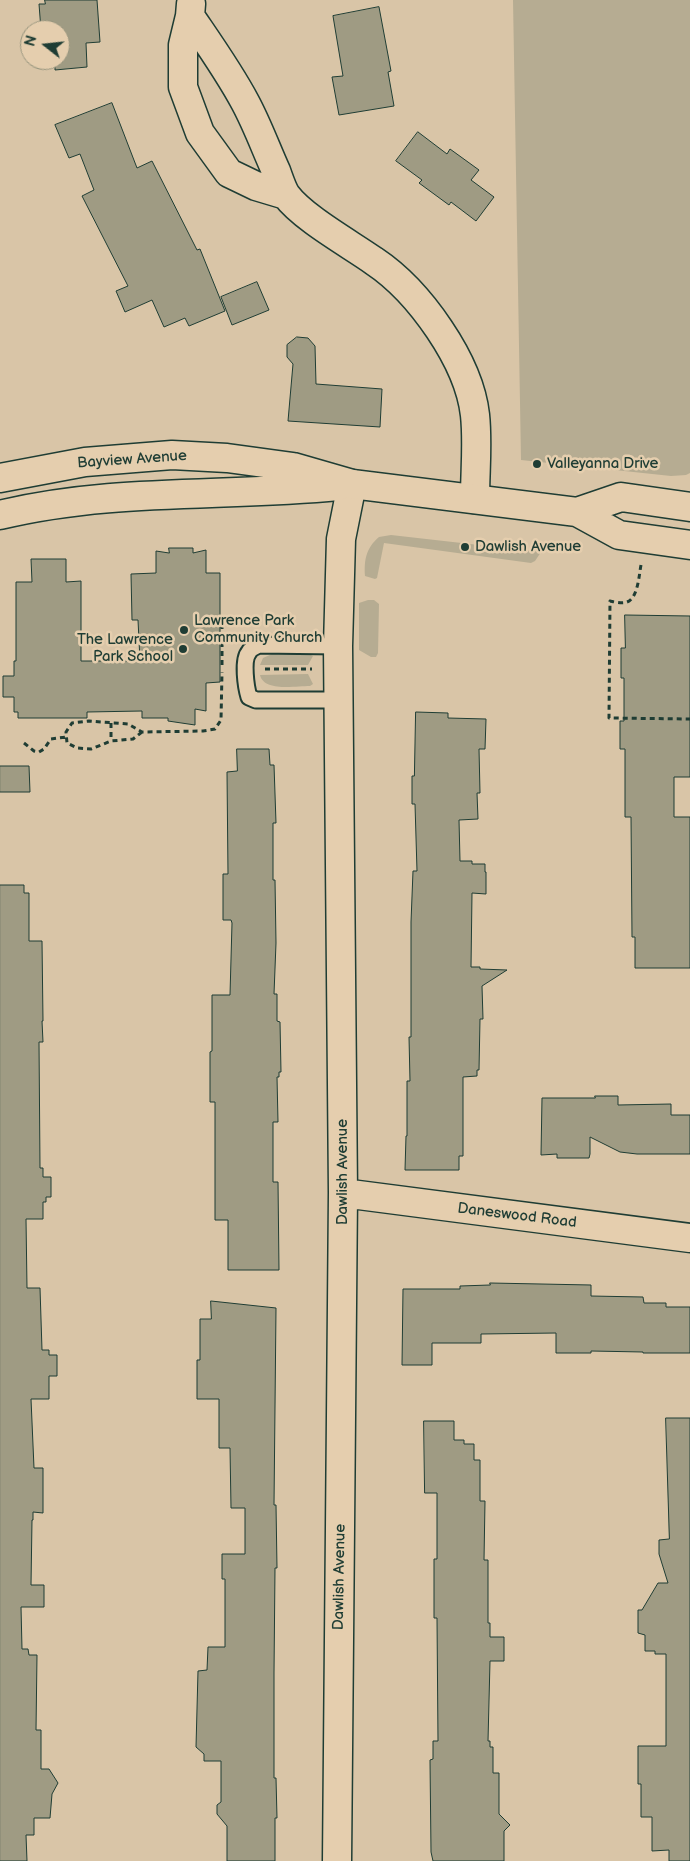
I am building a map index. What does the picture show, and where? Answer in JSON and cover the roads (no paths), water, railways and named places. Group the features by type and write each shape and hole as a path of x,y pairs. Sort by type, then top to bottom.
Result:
{"street":[{"path":"191,8 183,46 183,87 200,133 229,173 256,186 286,195"},
{"path":"191,8 245,103 286,195 300,209 325,228 395,276 413,295 442,333 458,363 471,394 476,432 475,498"},
{"name":"Bayview Avenue","path":"0,478 85,462 172,455 227,458 293,467 352,484 577,512 619,535 690,545"},
{"name":"Bayview Avenue","path":"0,515 87,500 157,494 285,491 352,484"},
{"name":"Dawlish Avenue","path":"337,1861 343,1193 338,657 341,538 352,484"},
{"name":"Bayview Avenue","path":"577,512 621,497 690,507"},
{"name":"Daneswood Road","path":"343,1193 690,1238"}],"lane":[{"path":"338,657 260,645 250,649 246,657 246,688 249,697 256,700 338,700"}],"place":[{"name":"Valleyanna Drive","path":"537,464"},
{"name":"Dawlish Avenue","path":"465,547"},
{"name":"Lawrence Park Community Church","path":"184,630"},
{"name":"The Lawrence Park School","path":"183,649"}]}
